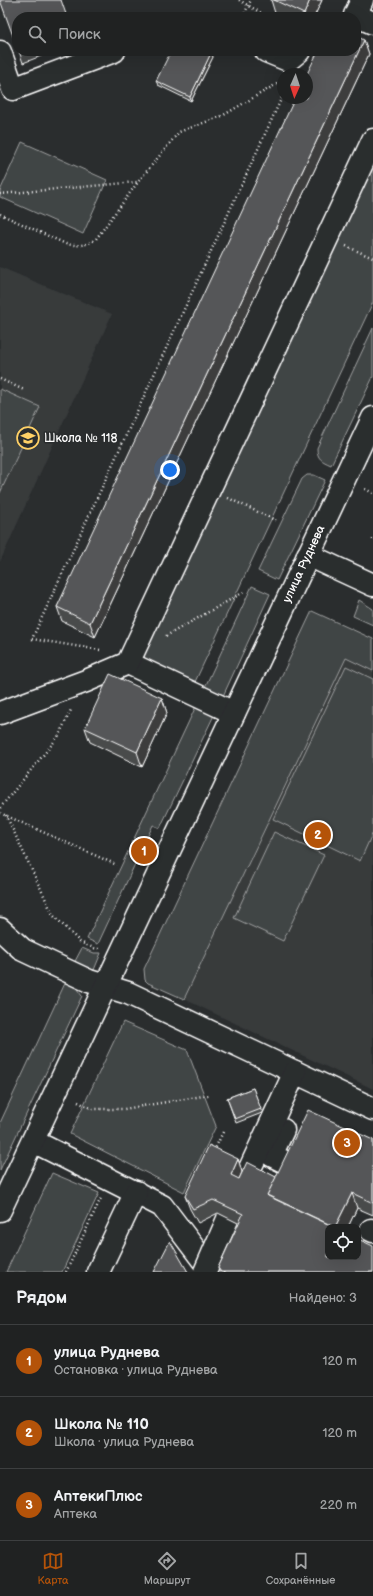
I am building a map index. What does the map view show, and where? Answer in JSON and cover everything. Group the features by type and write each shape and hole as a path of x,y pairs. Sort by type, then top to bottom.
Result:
{"street":[{"path":"0,52 13,89 101,56"},
{"path":"278,56 288,60 293,56"},
{"path":"0,712 86,681 130,659 373,140"},
{"name":"улица Руднева","path":"0,1210 373,418"},
{"path":"308,555 373,585"},
{"path":"130,659 234,713"},
{"path":"0,929 23,950 89,981 128,993 296,1080 373,1109"},
{"path":"283,1161 271,1155 296,1080"},
{"path":"206,1272 240,1191 296,1080"},
{"path":"33,1141 162,1206 212,1272"},
{"path":"98,1272 136,1192"}],"path":[{"path":"239,0 249,4 261,12"},
{"path":"245,12 251,0"},
{"path":"0,214 66,244 78,246 89,245 96,239 138,182 179,132 222,116 277,84"},
{"path":"130,659 32,639 279,104"},
{"path":"0,194 138,182"},
{"path":"328,237 373,258"},
{"path":"0,379 24,390"},
{"path":"210,489 277,521"},
{"path":"365,489 373,493"},
{"path":"165,637 244,592"},
{"path":"0,808 58,737 86,681"},
{"path":"0,813 117,865"},
{"path":"6,816 53,915 80,942 96,949 104,948"},
{"path":"78,1102 93,1109 124,1109 209,1095"},
{"path":"211,1156 224,1130"},
{"path":"66,1272 101,1197"}],"shaded area":[{"path":"22,142 107,180 83,234 0,197 0,191"},
{"path":"373,160 373,302 194,684 148,661 144,657 142,649"},
{"name":"Школа № 118","path":"0,267 112,314 0,562"},
{"path":"373,328 373,377 331,465 319,457 317,448"},
{"path":"0,389 40,407 0,493"},
{"path":"307,475 314,475 325,480 277,580 258,571 302,479"},
{"path":"252,586 270,594 223,696 205,687"},
{"path":"359,600 373,609 373,625 353,616"},
{"path":"312,611 373,639 373,671 346,658 184,999 148,983 145,980 144,969"},
{"path":"346,658 373,671 373,1089 184,999"},
{"path":"346,666 373,679 373,832 360,861 273,819"},
{"path":"197,704 215,713 160,828 153,825 98,944 87,939"},
{"path":"274,832 324,855 283,941 234,918"},
{"path":"82,948 94,953 101,953 94,970 73,965"},
{"path":"67,979 72,982 82,996 0,1170 0,1123"},
{"path":"123,1022 187,1050 216,1126 184,1192 70,1134"},
{"path":"52,1173 99,1193 62,1272 6,1272"}],"building":[{"path":"0,0 61,0 65,12 12,12 12,33"},
{"path":"274,0 310,0 305,12 300,12"},
{"path":"361,38 364,40 361,46"},
{"path":"168,56 210,56 190,97 156,81"},
{"path":"316,56 356,56 90,623 57,607 292,104 313,104 313,68 310,68"},
{"path":"110,674 162,698 137,752 85,728"},
{"path":"253,1088 261,1109 235,1119 227,1098"},
{"path":"308,1110 373,1140 373,1203 352,1193 336,1224 329,1224 267,1195"},
{"path":"209,1145 238,1159 231,1175 239,1179 247,1162 276,1177 267,1195 268,1196 328,1224 325,1224 325,1260 361,1260 361,1240 373,1246 373,1272 221,1272 218,1268 243,1214 213,1200 193,1209 185,1196"},
{"path":"170,1241 188,1272 154,1272"}],"place":[{"name":"Школа № 118","path":"28,438"},
{"name":"Школа № 110","path":"318,835"},
{"name":"улица Руднева","path":"144,851"},
{"name":"АптекиПлюс","path":"347,1143"}]}
